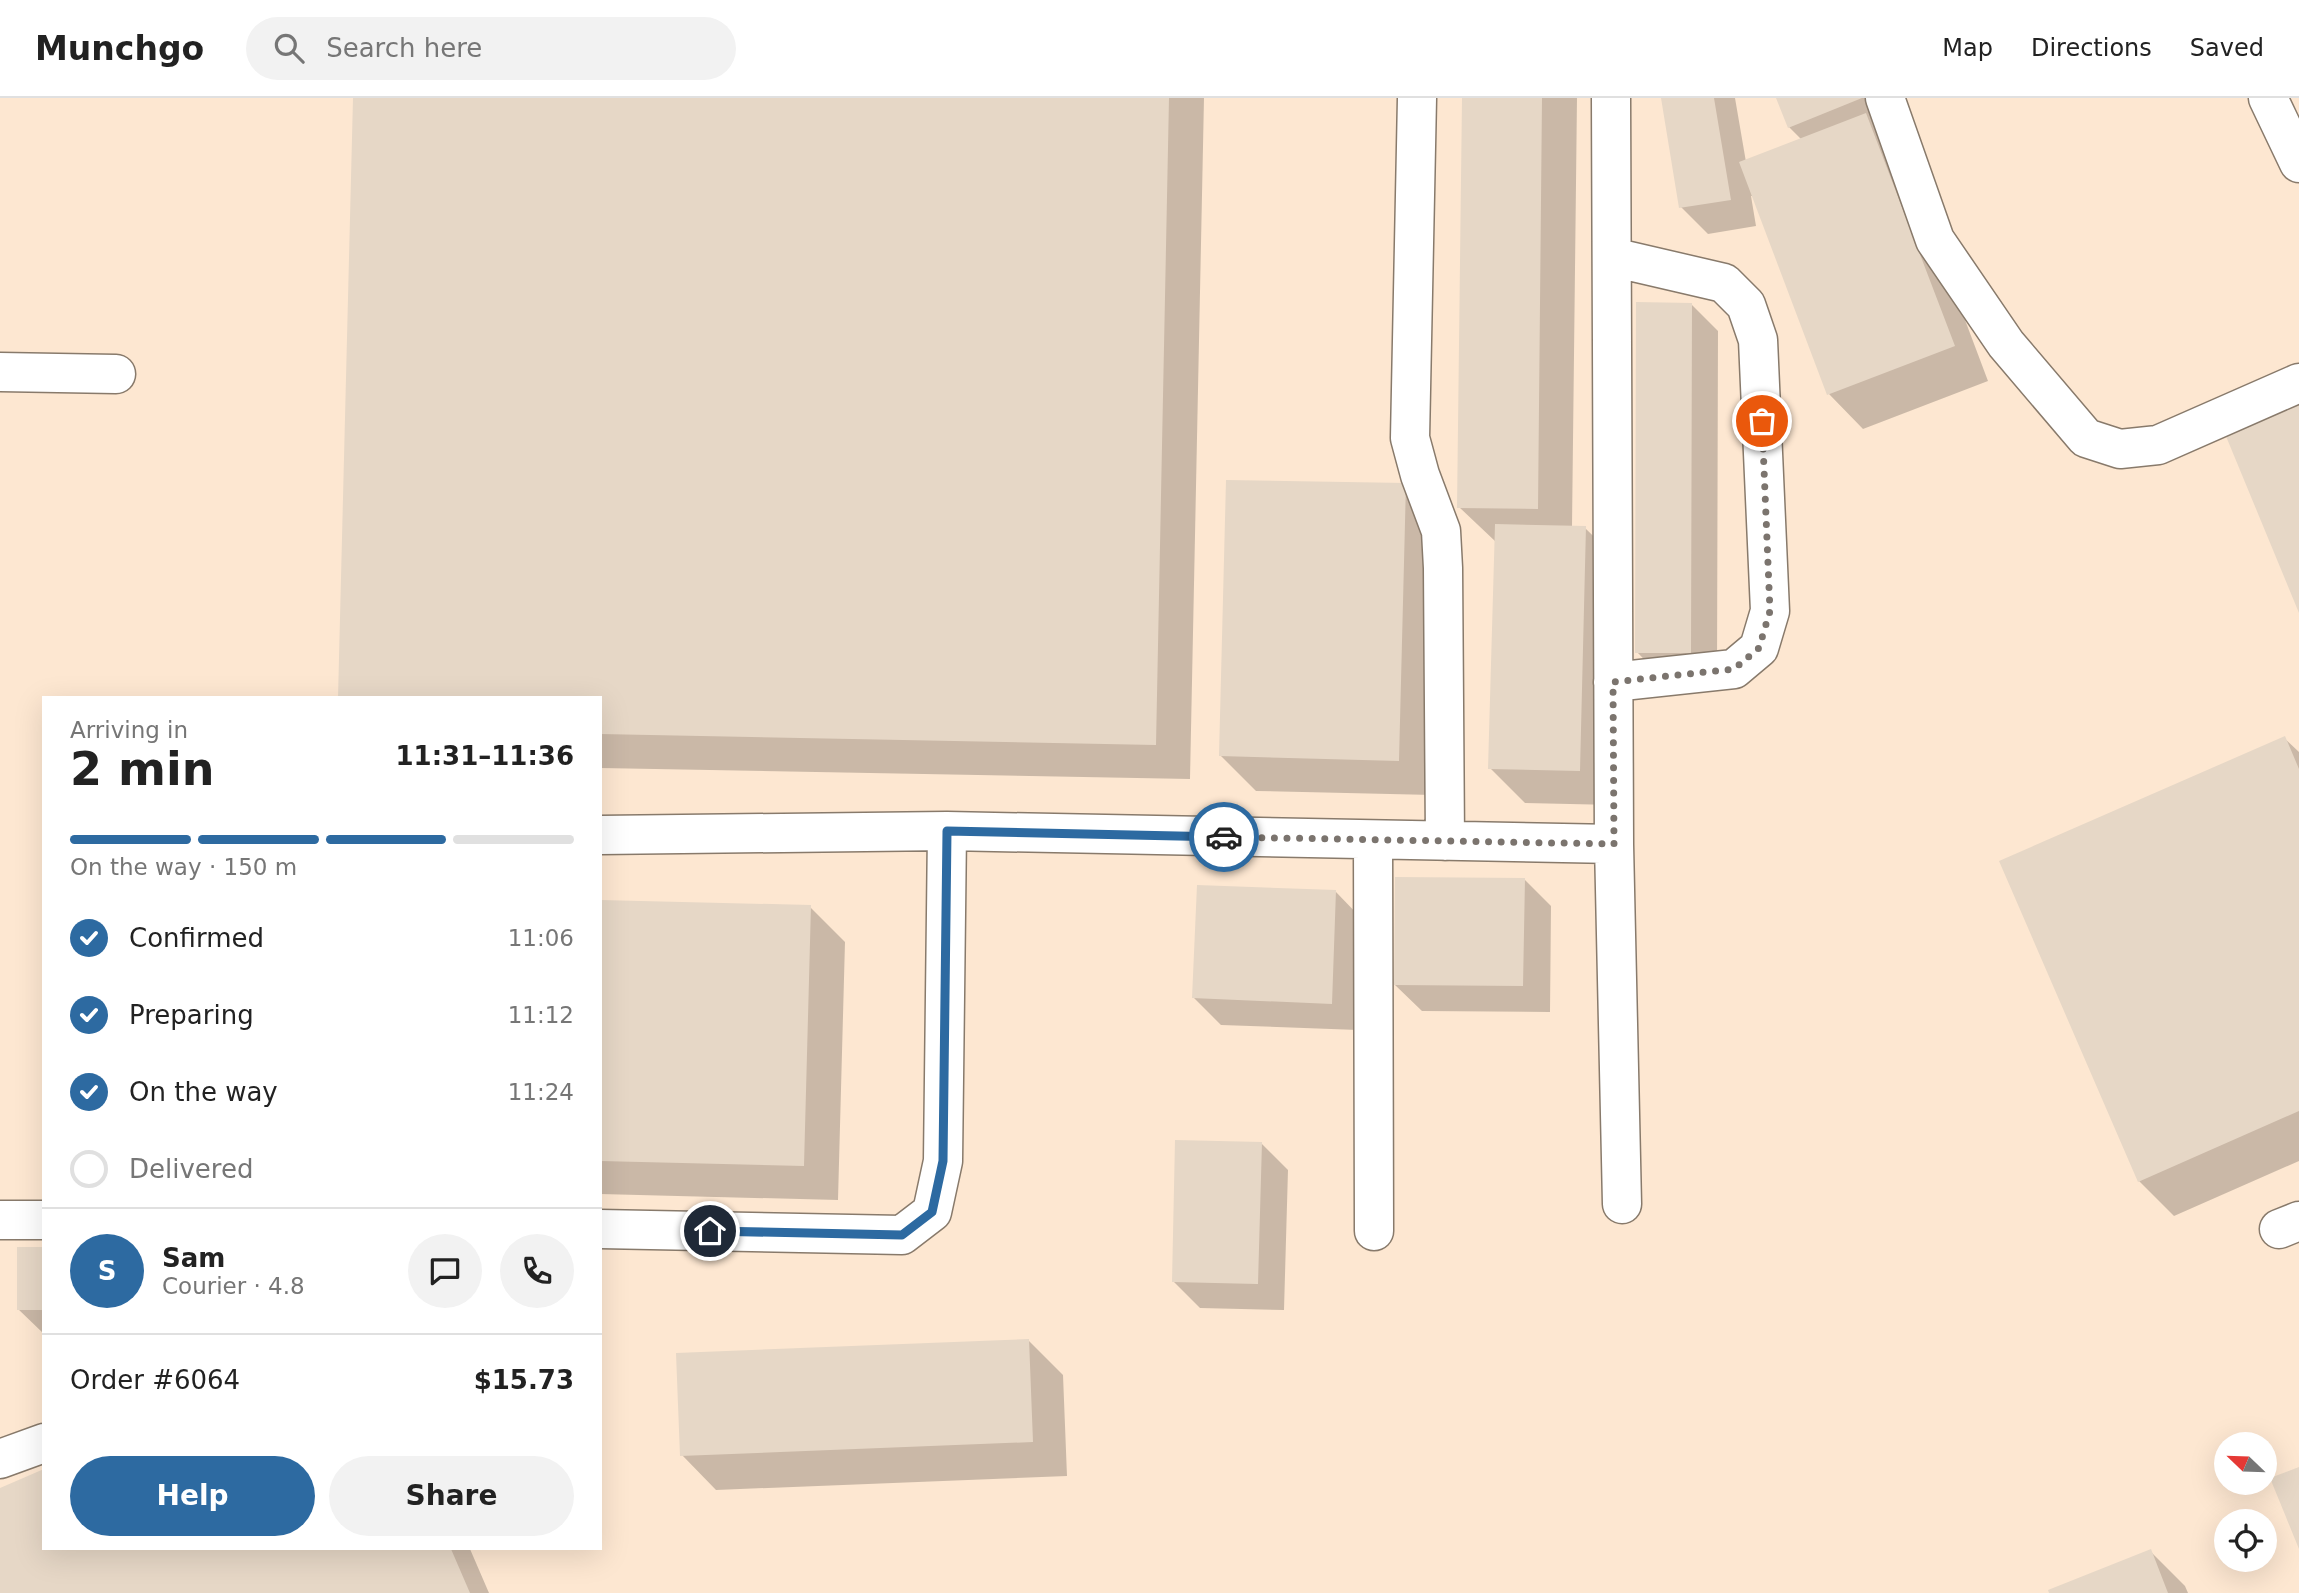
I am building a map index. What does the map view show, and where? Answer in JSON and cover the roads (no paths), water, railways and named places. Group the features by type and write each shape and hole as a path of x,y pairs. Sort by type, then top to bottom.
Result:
{"street":[{"path":"1418,98 1410,438 1420,475 1441,531 1444,581 1445,841"},
{"path":"1611,98 1614,844 1622,1203"},
{"path":"1885,98 1936,240 2006,344 2086,438 2120,449 2158,445 2299,383"},
{"path":"2268,98 2299,163"},
{"path":"1612,257 1724,283 1746,305 1758,340 1770,611 1759,648 1734,669 1613,682"},
{"path":"0,372 116,374"},
{"path":"602,835 947,831 1614,844"},
{"path":"602,1229 902,1235 932,1212 943,1161 947,831"},
{"path":"1373,840 1374,1231"},
{"path":"0,1220 42,1220"},
{"path":"0,1459 42,1444"}]}
